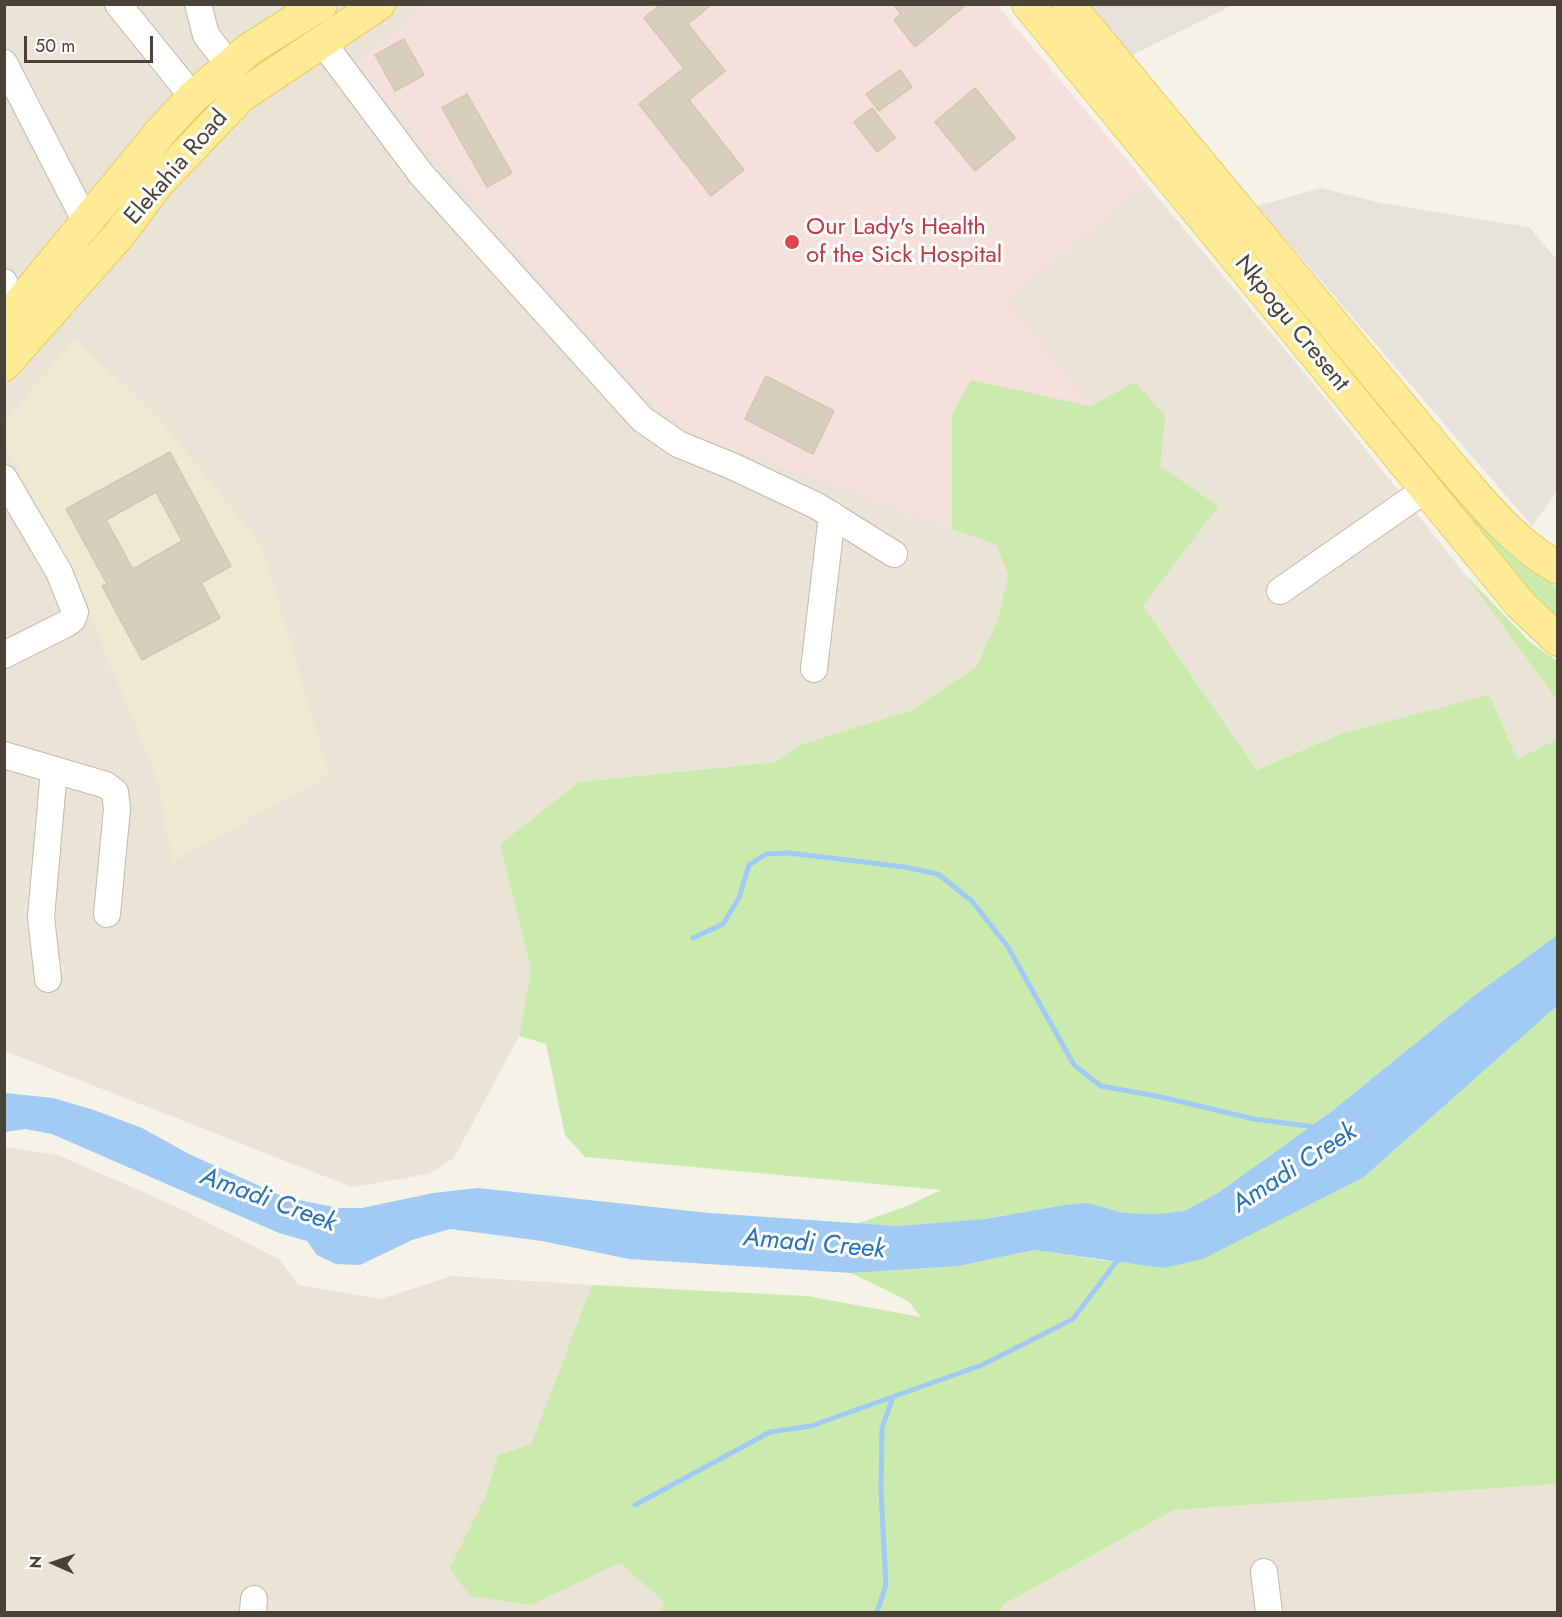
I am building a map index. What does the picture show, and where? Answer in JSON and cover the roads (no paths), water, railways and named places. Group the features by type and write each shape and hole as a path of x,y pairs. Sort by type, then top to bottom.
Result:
{"main road":[{"name":"Elekahia Road","path":"8,304 87,224 163,129 192,97 248,50 321,4"},
{"name":"Elekahia Road","path":"4,365 207,129 240,96 379,4"},
{"name":"Nkpogu Cresent","path":"1028,4 1521,605 1557,640"},
{"name":"Nkpogu Cresent","path":"1068,4 1444,458 1502,524 1528,548 1557,568"}],"street":[{"path":"118,4 192,97"},
{"path":"198,4 206,35 229,65"},
{"path":"323,43 421,174 642,419 678,444 732,466 832,515 894,554"},
{"path":"4,63 87,224"},
{"path":"4,478 59,572 75,612 72,620 66,624 4,655"},
{"path":"1280,591 1425,489"},
{"path":"814,669 832,515"},
{"path":"4,755 106,785 115,792 117,809 107,914"},
{"path":"48,979 41,917 54,770"},
{"path":"1264,1572 1269,1612"}],"water":[{"name":"Amadi Creek","path":"1557,935 1557,1006 1364,1177 1203,1259 1164,1268 1034,1250 959,1266 851,1273 629,1259 542,1241 450,1229 412,1240 360,1265 336,1264 317,1255 307,1241 279,1233 52,1134 25,1129 5,1132 5,1093 53,1098 142,1128 189,1154 284,1197 338,1208 362,1208 433,1193 478,1188 709,1213 897,1226 985,1219 1088,1203 1124,1213 1156,1214 1184,1211 1218,1193 1332,1111 1475,995"}],"waterway":[{"name":"Amadi Creek","path":"693,938 723,924 739,898 749,865 766,854 789,853 905,867 938,874 972,901 1008,947 1074,1065 1101,1086 1161,1097 1254,1119 1315,1127"},
{"path":"635,1505 770,1432 811,1426 982,1365 1073,1319 1120,1257"},
{"path":"877,1612 886,1585 881,1491 882,1428 893,1397"}],"place":[{"name":"Our Lady's Health of the Sick Hospital","path":"792,242"}]}
